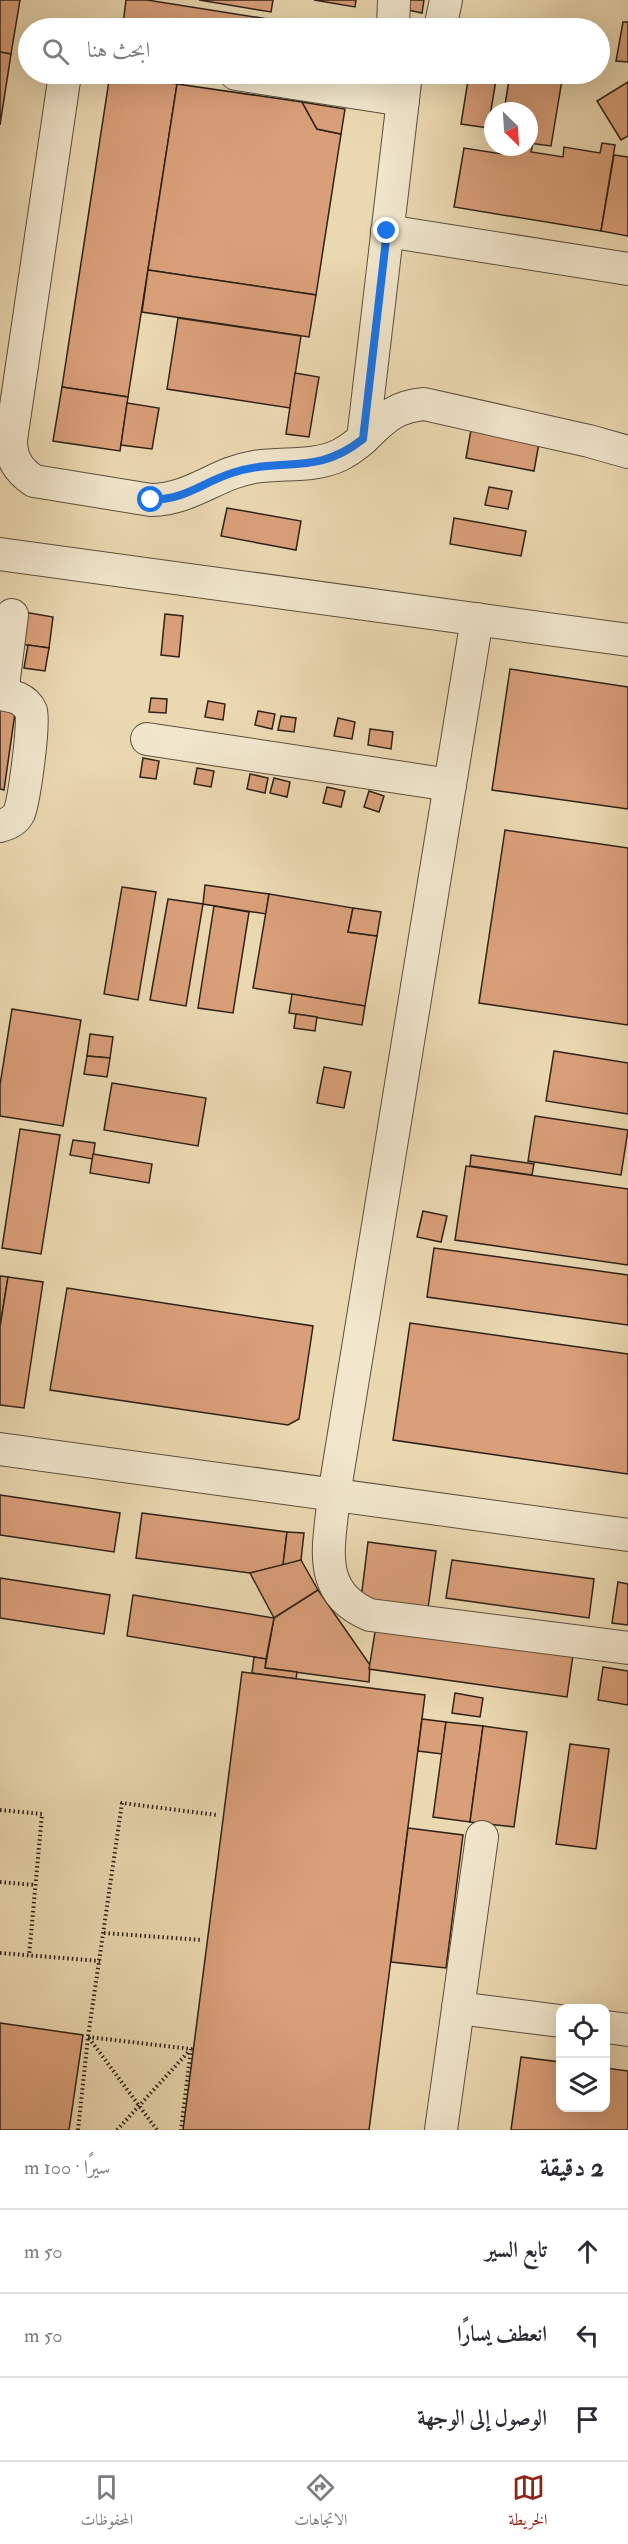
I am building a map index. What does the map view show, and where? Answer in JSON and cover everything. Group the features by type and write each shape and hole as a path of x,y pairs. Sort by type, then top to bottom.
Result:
{"lane":[{"path":"393,18 394,0"},
{"path":"442,18 446,0"},
{"path":"64,84 11,440 11,453 23,474 45,485 151,500 166,500 181,496 231,473 254,467 324,461 345,452 395,410 410,405 424,404 628,452"},
{"path":"363,439 404,87 365,84"},
{"path":"387,231 628,269"},
{"path":"0,554 628,640"},
{"path":"0,826 10,822 20,811 33,725 30,710 26,704 13,696 1,694 12,615"},
{"path":"477,619 334,1495 329,1568 339,1594 358,1610 370,1615 628,1648"},
{"path":"147,739 450,785"},
{"path":"0,1449 628,1535"},
{"path":"441,2130 482,1837"},
{"path":"458,2008 556,2020"},
{"path":"610,2028 628,2030"}],"path":[{"path":"78,2130 88,2037 122,1803 217,1815"},
{"path":"0,1810 42,1814 29,1956"},
{"path":"0,1882 35,1885"},
{"path":"104,1933 202,1940"},
{"path":"0,1953 100,1961"},
{"path":"88,2037 190,2049"},
{"path":"88,2037 157,2130"},
{"path":"117,2130 190,2049"},
{"path":"181,2130 190,2049"}],"building":[{"path":"0,0 20,0 11,54 0,52"},
{"path":"126,0 147,0 261,18 124,18"},
{"path":"199,0 273,0 271,12"},
{"path":"314,0 356,0 355,7"},
{"path":"396,0 424,0 422,13 394,7"},
{"path":"623,22 628,22 628,62 616,61"},
{"path":"0,52 11,54 0,125"},
{"path":"628,82 628,136 621,140 597,101"},
{"path":"108,84 177,84 128,397 62,387"},
{"path":"177,84 302,102 317,129 341,134 316,295 148,270"},
{"path":"467,84 495,84 492,102 484,102 484,127 461,124"},
{"path":"508,84 561,84 551,146 538,144 538,102 505,102"},
{"path":"302,102 345,109 341,134 317,129"},
{"path":"602,143 615,145 601,231 454,207 464,148 484,151 484,156 538,156 538,153 563,157 564,147 600,153"},
{"path":"614,155 628,157 628,236 601,231"},
{"path":"148,270 316,295 309,337 142,312"},
{"path":"178,318 301,336 290,408 167,389"},
{"path":"295,373 319,377 309,437 286,434"},
{"path":"62,387 128,397 120,451 53,441"},
{"path":"127,403 159,408 152,449 121,445"},
{"path":"471,430 539,443 534,471 466,458"},
{"path":"489,487 512,491 508,509 485,505"},
{"path":"227,508 301,521 296,550 221,536"},
{"path":"454,518 526,531 521,556 450,544"},
{"path":"24,612 53,617 49,648 19,644"},
{"path":"165,614 183,616 179,657 161,655"},
{"path":"28,645 49,648 45,671 24,668"},
{"path":"510,669 628,687 628,809 492,790"},
{"path":"151,698 167,699 166,713 149,712"},
{"path":"208,701 225,704 223,720 205,717"},
{"path":"0,703 16,706 4,790 0,789"},
{"path":"258,711 275,714 272,729 255,725"},
{"path":"281,716 296,718 294,732 278,730"},
{"path":"338,718 355,722 352,739 334,736"},
{"path":"370,729 393,732 391,749 368,745"},
{"path":"143,758 159,761 156,779 140,777"},
{"path":"197,768 214,771 211,787 194,784"},
{"path":"250,774 268,778 265,793 247,789"},
{"path":"274,778 290,782 287,797 270,793"},
{"path":"327,787 345,791 341,807 323,803"},
{"path":"369,791 384,796 379,812 364,807"},
{"path":"505,830 628,848 628,1025 479,1003"},
{"path":"205,885 269,894 266,914 203,904"},
{"path":"122,887 156,892 138,1000 104,994"},
{"path":"269,894 353,908 348,932 377,936 365,1006 253,988"},
{"path":"168,899 203,904 186,1006 150,1000"},
{"path":"214,906 249,912 233,1013 198,1008"},
{"path":"353,908 381,912 377,936 348,932"},
{"path":"292,994 365,1006 362,1025 289,1013"},
{"path":"12,1009 81,1020 63,1126 0,1116 0,1085"},
{"path":"296,1014 317,1017 315,1031 294,1028"},
{"path":"90,1034 113,1037 110,1058 87,1056"},
{"path":"554,1051 628,1063 628,1114 546,1101"},
{"path":"87,1056 110,1058 107,1077 84,1074"},
{"path":"324,1067 351,1072 344,1108 317,1103"},
{"path":"112,1083 206,1098 198,1146 104,1130"},
{"path":"535,1116 628,1130 621,1175 528,1161"},
{"path":"20,1129 60,1135 41,1254 2,1248"},
{"path":"73,1140 95,1143 93,1159 70,1155"},
{"path":"93,1154 152,1164 149,1183 90,1173"},
{"path":"471,1155 534,1164 532,1175 470,1166"},
{"path":"466,1166 628,1189 628,1265 455,1240"},
{"path":"423,1211 447,1216 441,1242 417,1237"},
{"path":"434,1248 628,1275 628,1325 427,1297"},
{"path":"0,1276 8,1277 0,1327"},
{"path":"8,1277 43,1282 24,1408 0,1405 0,1327"},
{"path":"67,1288 313,1326 299,1419 288,1425 50,1390"},
{"path":"410,1323 628,1354 628,1474 393,1440"},
{"path":"0,1495 120,1513 114,1552 0,1535"},
{"path":"142,1513 287,1532 283,1565 250,1573 136,1558"},
{"path":"287,1532 304,1533 301,1560 283,1565"},
{"path":"368,1542 436,1551 428,1608 361,1599"},
{"path":"301,1560 318,1590 274,1618 250,1573"},
{"path":"452,1560 594,1579 589,1618 446,1598"},
{"path":"0,1578 110,1595 104,1634 0,1618"},
{"path":"618,1582 628,1584 628,1625 612,1623"},
{"path":"318,1590 370,1665 369,1682 265,1668 274,1618"},
{"path":"133,1595 274,1618 266,1659 127,1636"},
{"path":"376,1626 573,1655 567,1697 369,1669"},
{"path":"254,1657 266,1659 265,1668 297,1672 296,1679 252,1673"},
{"path":"603,1667 628,1671 628,1705 598,1700"},
{"path":"242,1672 425,1695 369,2130 183,2130"},
{"path":"455,1693 483,1698 480,1717 452,1713"},
{"path":"422,1719 446,1722 442,1754 418,1751"},
{"path":"446,1722 483,1726 470,1822 433,1817"},
{"path":"483,1726 527,1732 514,1827 470,1822"},
{"path":"570,1744 609,1749 596,1849 556,1844"},
{"path":"408,1828 463,1835 446,1968 391,1962"},
{"path":"0,2023 83,2035 69,2130 0,2130"},
{"path":"521,2057 556,2061 556,2112 610,2112 610,2069 628,2071 628,2130 511,2130"}],"route":[{"path":"151,500 166,500 181,496 231,473 254,467 324,461 338,456 363,439 387,231"}]}
